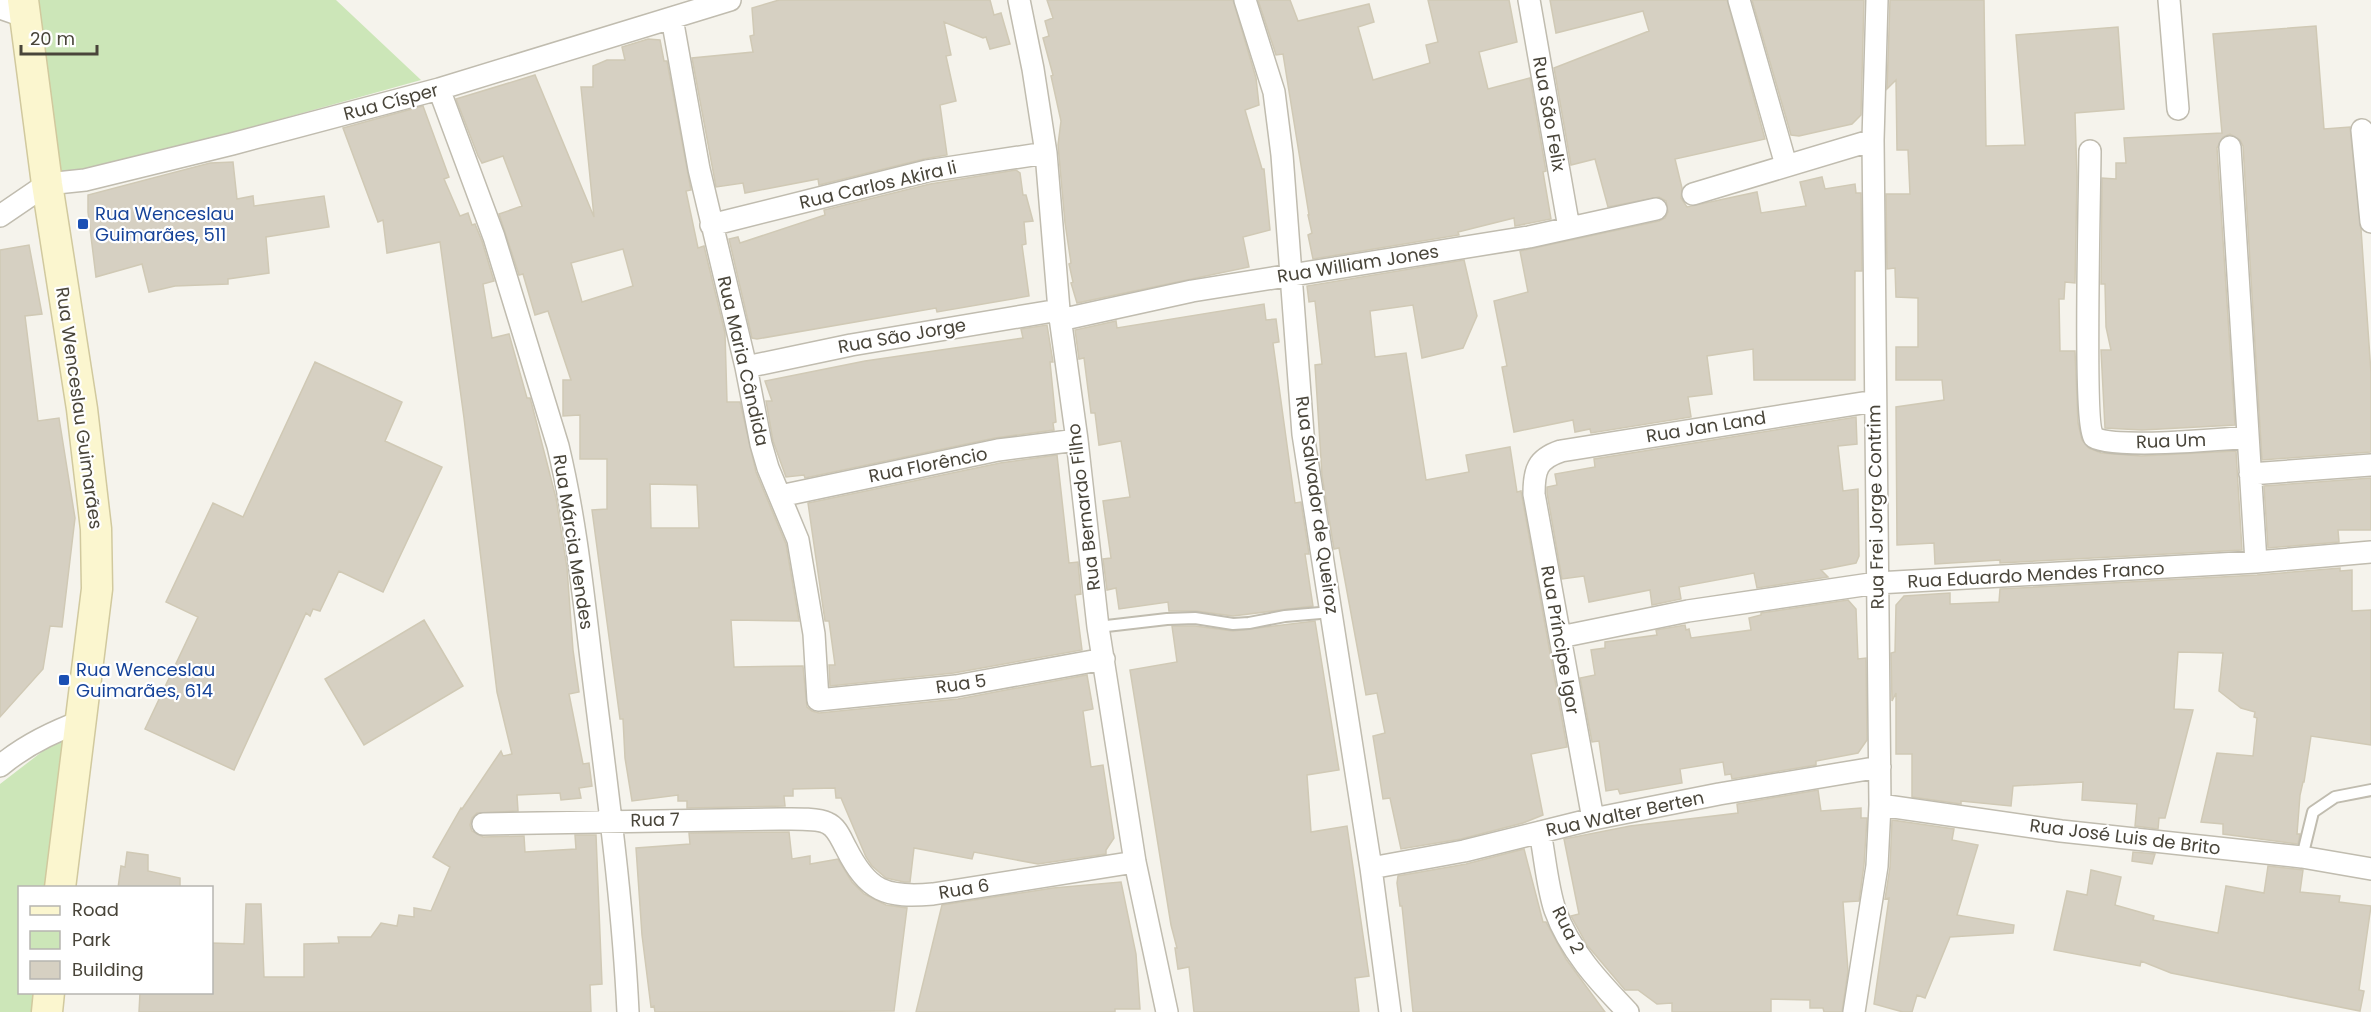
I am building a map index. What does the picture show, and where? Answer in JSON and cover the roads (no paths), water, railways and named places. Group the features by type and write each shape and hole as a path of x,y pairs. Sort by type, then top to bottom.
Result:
{"street":[{"name":"Rua Císper","path":"46,184 85,180 439,89 730,0"},
{"name":"Rua Bernardo Filho","path":"1019,0 1046,153 1059,316 1077,440 1098,627 1135,862 1167,1012"},
{"name":"Rua Salvador de Queiroz","path":"1245,0 1274,92 1282,155 1303,434 1371,868 1390,1012"},
{"name":"Rua São Felix","path":"1529,0 1569,228"},
{"path":"1739,0 1786,165"},
{"name":"Rua Frei Jorge Contrim","path":"1854,1012 1877,866 1880,805 1872,140 1877,0"},
{"path":"2169,0 2178,109"},
{"name":"Rua Wenceslau Guimarães","path":"16,8 82,409 96,529 97,589 60,886"},
{"name":"Rua Maria Cândida","path":"672,18 711,225 746,367 761,444 798,540 814,634 818,700"},
{"name":"Rua Márcia Mendes","path":"439,89 494,237 558,446 566,481 577,539 610,821 625,957 628,1012"},
{"path":"2362,130 2371,222"},
{"path":"1693,194 1872,140"},
{"path":"2230,147 2256,562"},
{"name":"Rua Um","path":"2090,151 2089,402 2091,428 2095,437 2101,441 2146,443 2248,437"},
{"name":"Rua Carlos Akira Ii","path":"711,225 927,171 1046,153"},
{"path":"0,216 46,184"},
{"name":"Rua William Jones","path":"1059,316 1291,274 1529,237 1656,209"},
{"name":"Rua São Jorge","path":"746,367 862,343 1059,316"},
{"name":"Rua Jan Land","path":"1541,462 1547,455 1561,451 1875,401"},
{"name":"Rua Florêncio","path":"780,496 998,450 1077,440"},
{"name":"Rua Príncipe Igor","path":"1541,462 1534,480 1534,494 1593,819"},
{"path":"2250,474 2371,465"},
{"name":"Rua Eduardo Mendes Franco","path":"1560,637 1688,611 1877,583 2256,562 2371,552"},
{"name":"Rua 5","path":"818,700 956,686 1104,659"},
{"path":"0,766 17,752 49,733 82,721"},
{"name":"Rua Walter Berten","path":"1371,868 1464,851 1593,819 1719,794 1880,767"},
{"name":"Rua José Luis de Brito","path":"1880,805 2061,831 2302,857 2371,869"},
{"name":"Rua 7","path":"483,824 780,819 826,822"},
{"name":"Rua 6","path":"826,822 838,833 864,878 890,894 905,897 1135,862"},
{"name":"Rua 2","path":"1540,832 1555,910 1574,947 1597,981 1628,1012"},
{"path":"47,1012 49,994"}],"lane":[{"path":"1098,627 1196,618 1233,624 1249,623 1285,616 1332,612"},
{"path":"2302,857 2313,812 2335,797 2371,790"}],"place":[{"name":"Rua Wenceslau Guimarães, 511","path":"83,224"},
{"name":"Rua Wenceslau Guimarães, 614","path":"64,680"}]}
